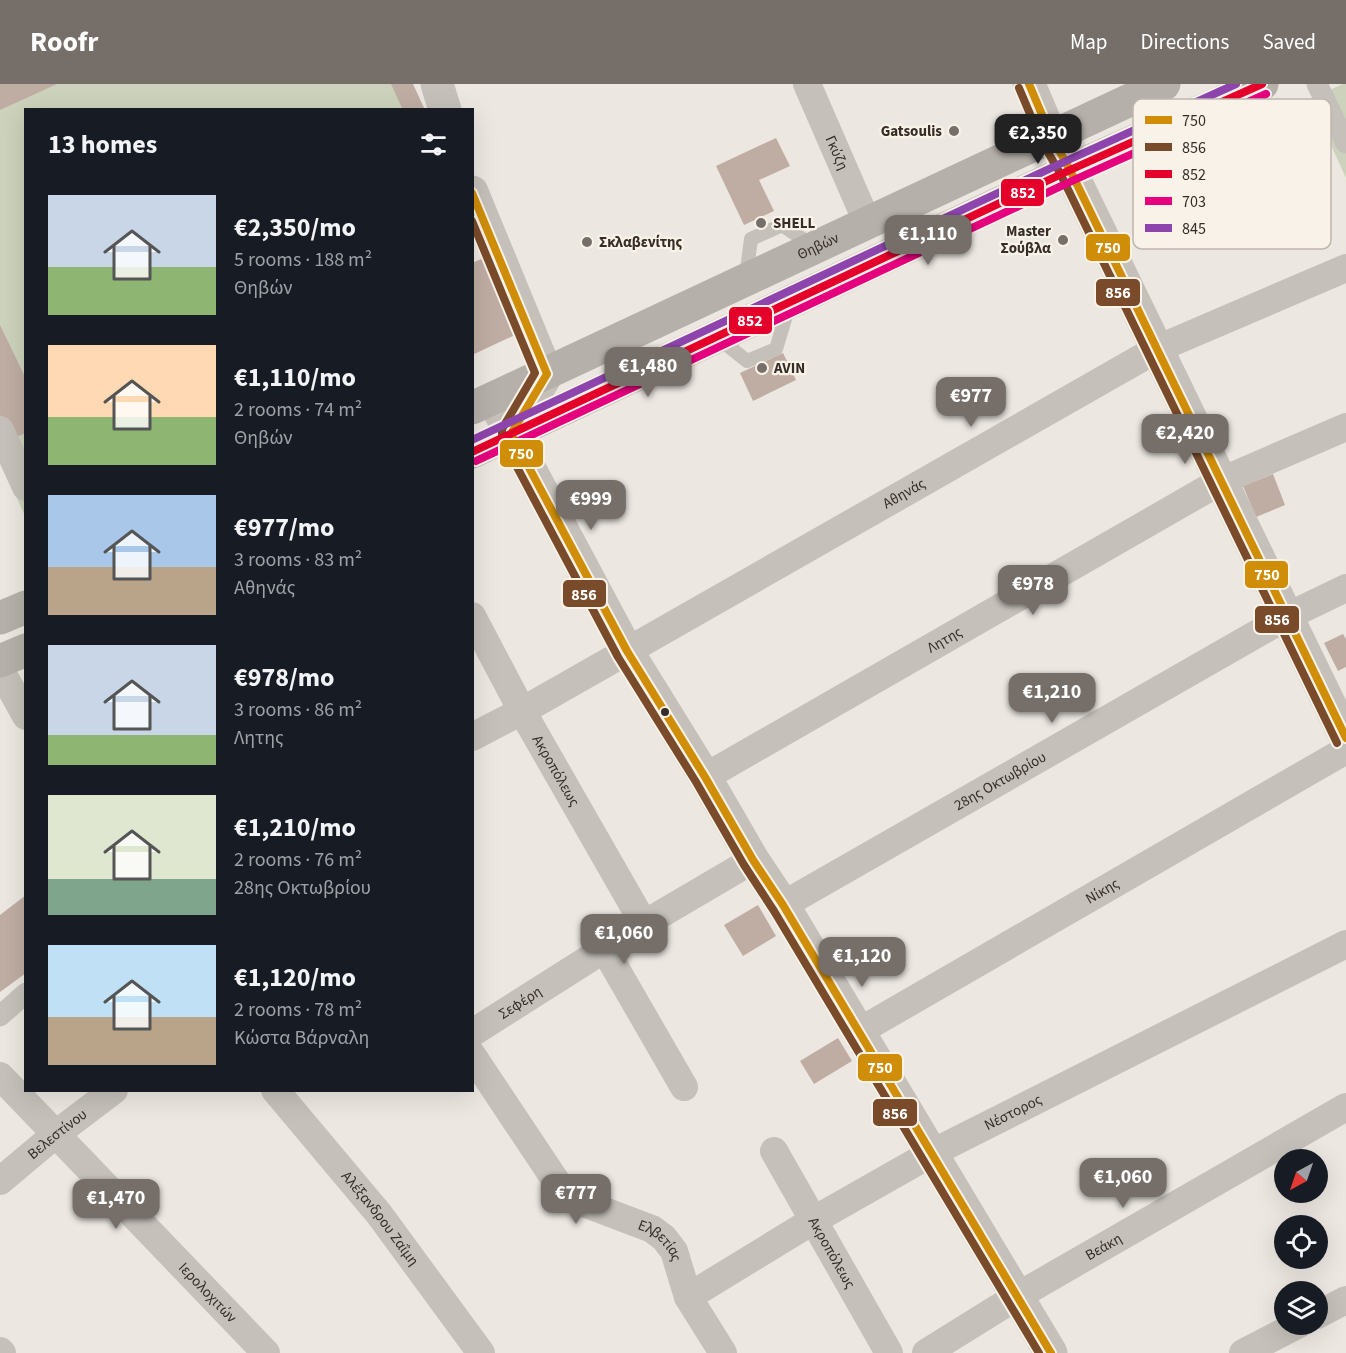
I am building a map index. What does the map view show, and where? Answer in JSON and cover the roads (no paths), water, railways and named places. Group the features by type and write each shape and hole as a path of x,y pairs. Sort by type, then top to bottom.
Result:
{"main road":[{"name":"Θηβών","path":"483,404 1164,84"},
{"path":"1229,99 1262,84"},
{"path":"474,451 1133,142"},
{"path":"0,618 24,608"},
{"path":"0,661 24,651"}],"street":[{"path":"437,84 444,108"},
{"name":"Γκύζη","path":"807,84 867,222"},
{"path":"1029,84 1051,136 1070,170 1346,738"},
{"path":"1317,84 1324,99"},
{"path":"1331,112 1346,143"},
{"path":"474,197 547,374 511,435"},
{"name":"Αθηνάς","path":"474,736 522,711 1157,349 1346,268"},
{"path":"483,404 511,435 627,651 753,860 783,905 1051,1353"},
{"name":"Λητης","path":"705,777 1221,481 1346,427"},
{"path":"0,430 24,483"},
{"name":"28ης Οκτωβρίου","path":"783,905 1288,616 1346,588"},
{"name":"Ακροπόλεως","path":"474,620 522,711 644,924"},
{"path":"0,669 24,712"},
{"name":"Νίκης","path":"858,1032 1346,750"},
{"name":"Σεφέρη","path":"474,1032 644,924 753,860"},
{"name":"Νέστορος","path":"688,1297 814,1220 932,1153 1346,944"},
{"path":"605,950 684,1087"},
{"path":"0,1016 24,995"},
{"name":"Ελβετίας","path":"474,1058 558,1184 586,1204 652,1229 664,1238 674,1251 688,1297 723,1353"},
{"name":"Ιερολοχιτών","path":"0,1076 266,1353"},
{"name":"Βελεστίνου","path":"0,1181 111,1092"},
{"name":"Αλέξανδρου Ζαΐμη","path":"277,1092 379,1214 480,1353"},
{"name":"Βεάκη","path":"926,1353 1016,1297 1346,1107"},
{"name":"Ακροπόλεως","path":"774,1151 889,1353"},
{"path":"1328,1309 1346,1300"},
{"path":"1243,1353 1278,1335"}],"place":[{"name":"Gatsoulis","path":"954,131"},
{"name":"SHELL","path":"761,223"},
{"name":"Master Σούβλα","path":"1063,240"},
{"name":"Σκλαβενίτης","path":"587,242"},
{"name":"AVIN","path":"762,368"}]}
